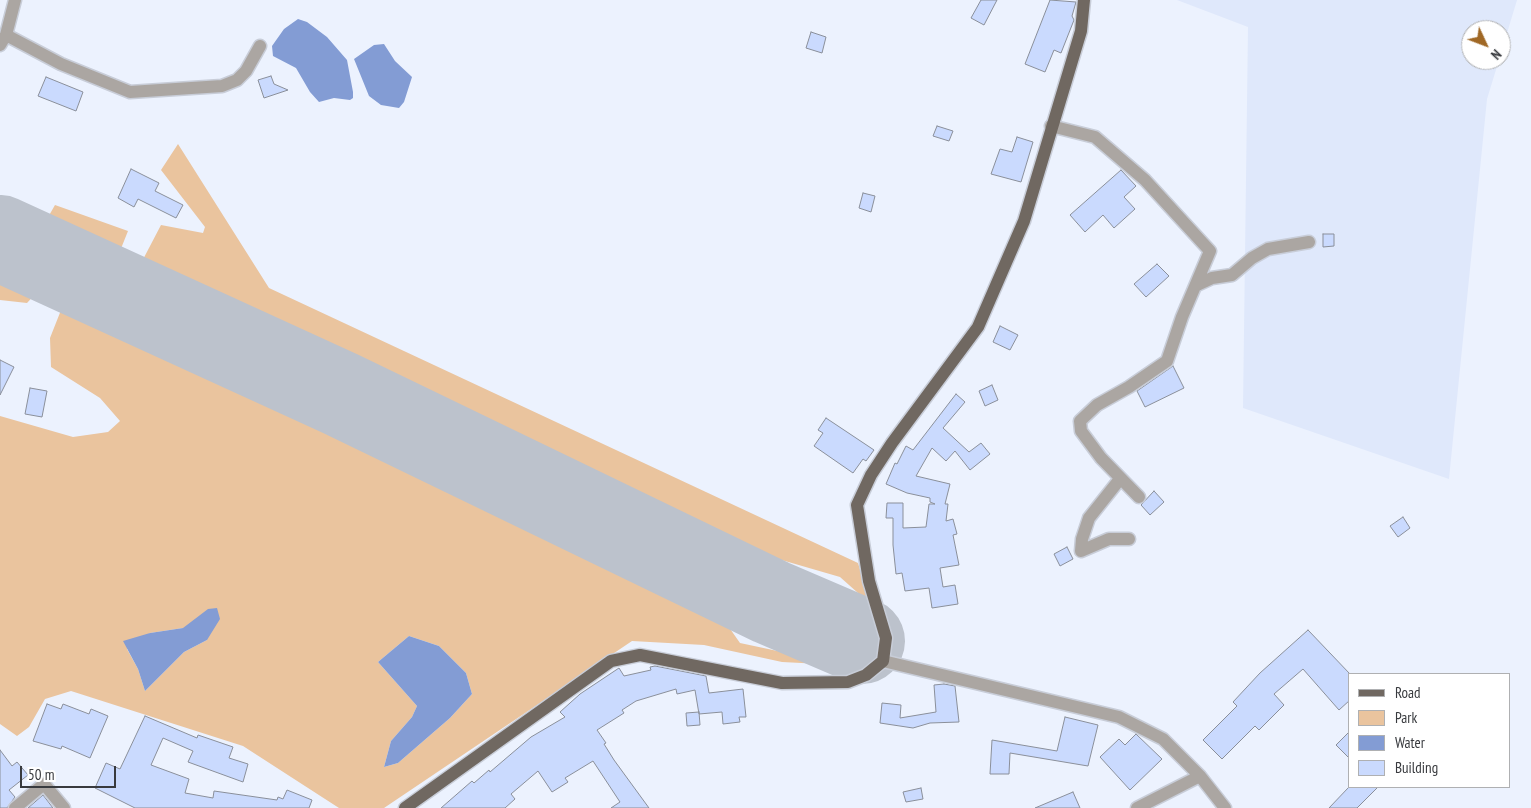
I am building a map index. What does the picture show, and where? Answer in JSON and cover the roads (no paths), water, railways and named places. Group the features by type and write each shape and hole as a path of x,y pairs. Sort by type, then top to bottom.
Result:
{"main road":[{"path":"405,808 611,661 640,655 782,683 848,682 866,675 883,661 886,638 869,581 857,505 871,475 892,444 978,327 1024,221 1081,31 1084,0"}],"street":[{"path":"16,0 3,40 130,92 222,86 237,80 246,71 260,46"},
{"path":"1051,126 1095,137 1145,180 1210,251 1182,317 1167,361 1129,387 1096,405 1080,421 1081,431 1120,479 1139,497"},
{"path":"1197,285 1212,278 1232,275 1252,258 1268,249 1309,242"},
{"path":"1120,479 1089,518 1082,539 1081,550 1109,539 1129,539"},
{"path":"883,661 1119,717 1163,739 1200,776 1225,808"},
{"path":"1137,808 1200,776"},
{"path":"15,808 44,784 64,808"}],"water":[{"path":"298,19 307,22 327,37 347,60 353,98 350,100 334,98 319,102 310,92 296,68 273,56 272,46 284,29"},
{"path":"384,44 395,61 412,77 404,102 399,108 381,105 369,96 354,59 374,45"},
{"path":"217,608 220,619 207,640 184,652 145,691 138,669 123,641 150,633 183,628 208,609"},
{"path":"409,636 439,646 466,673 472,694 450,718 398,763 384,767 391,741 412,717 417,706 378,662"}]}
